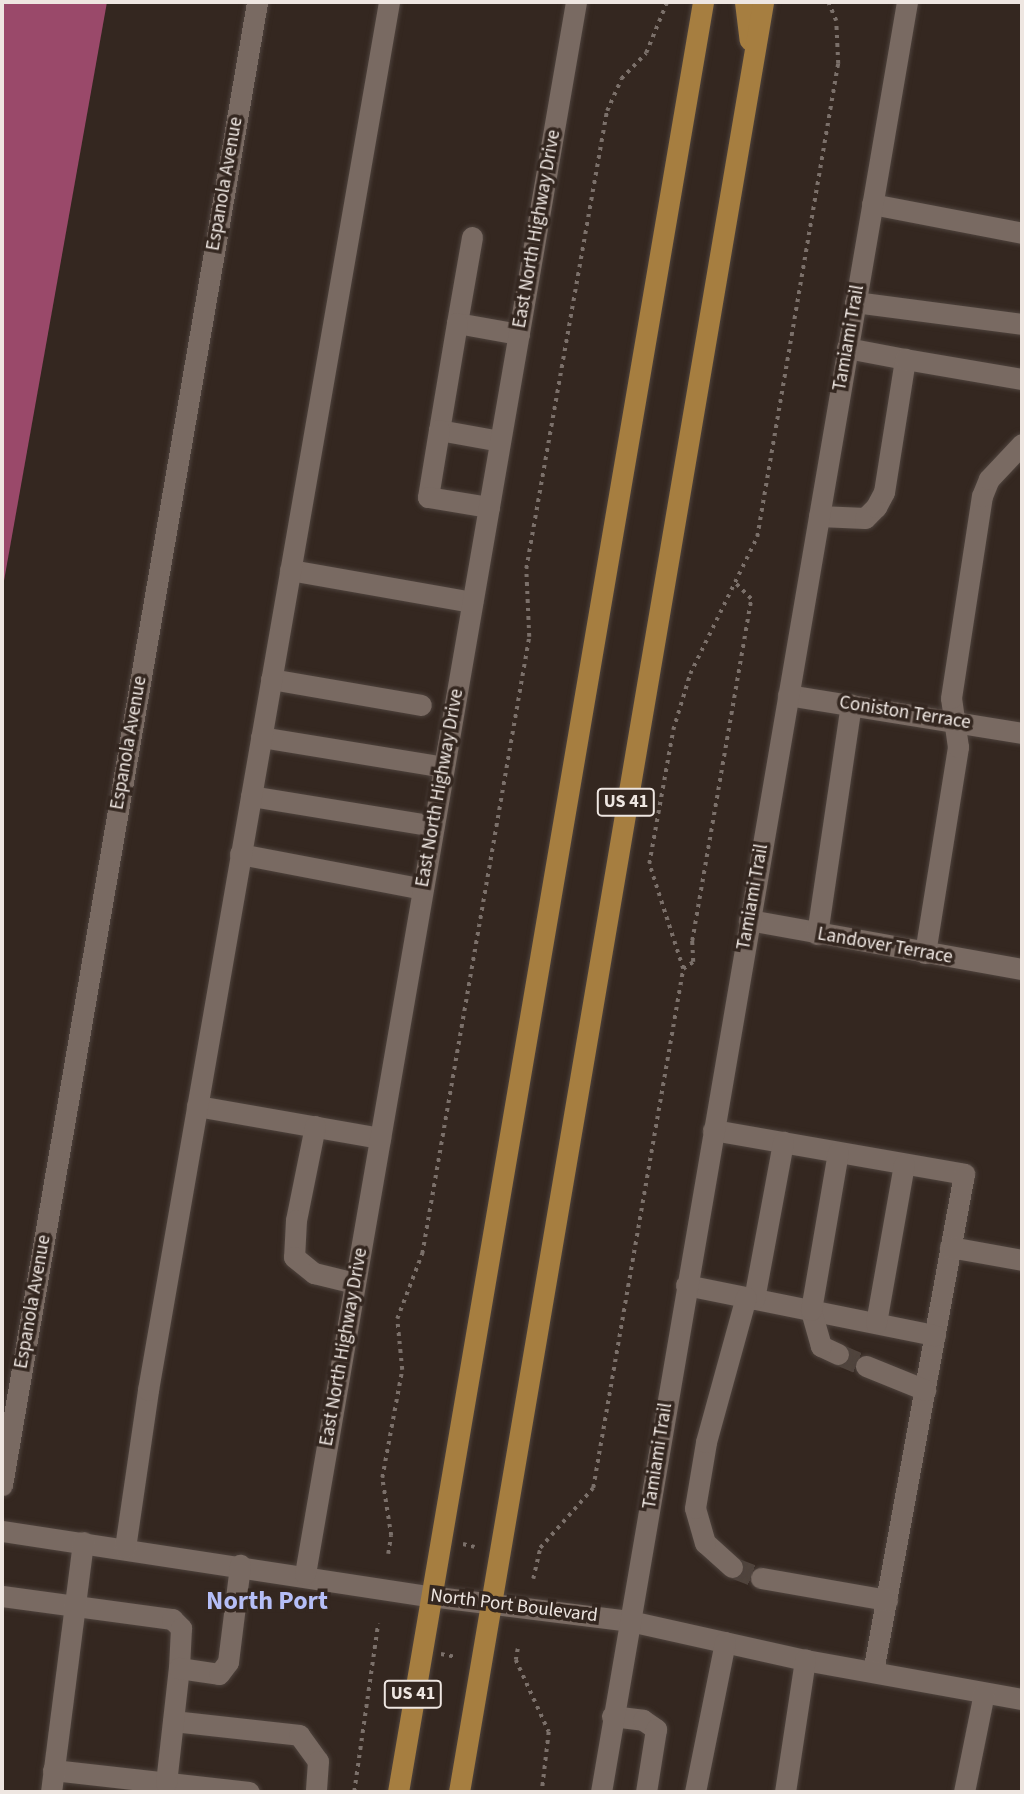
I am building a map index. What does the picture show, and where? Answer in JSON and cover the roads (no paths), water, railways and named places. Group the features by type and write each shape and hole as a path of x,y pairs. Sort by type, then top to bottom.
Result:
{"main road":[{"name":"US 41","path":"398,1792 429,1596 702,2"},
{"path":"745,2 753,59"},
{"name":"US 41","path":"459,1792 489,1602 763,2"}],"street":[{"name":"Espanola Avenue","path":"2,1485 257,2"},
{"path":"125,1548 240,854 389,2"},
{"name":"East North Highway Drive","path":"304,1574 576,2"},
{"name":"Tamiami Trail","path":"601,1792 907,2"},
{"path":"872,204 1022,233"},
{"path":"472,237 428,497 489,507"},
{"path":"855,302 1022,324"},
{"path":"457,323 519,334"},
{"path":"847,348 1022,379"},
{"path":"819,516 865,518 876,507 884,492 905,359"},
{"path":"439,430 500,441"},
{"path":"925,953 958,747 951,698 982,496 989,479 1022,444"},
{"path":"290,570 472,602"},
{"path":"271,679 421,705"},
{"name":"Coniston Terrace","path":"788,695 1022,733"},
{"path":"817,934 851,705"},
{"path":"261,737 444,767"},
{"path":"251,796 434,826"},
{"path":"240,854 423,889"},
{"name":"Landover Terrace","path":"749,920 1022,969"},
{"path":"197,1106 380,1138"},
{"path":"315,1126 296,1220 294,1258 301,1268 355,1283"},
{"path":"713,1130 964,1174 873,1672"},
{"path":"732,1567 705,1543 695,1508 706,1442 750,1298 783,1143"},
{"path":"838,1152 811,1310 821,1346 838,1354"},
{"path":"876,1323 904,1164"},
{"path":"950,1247 1022,1260"},
{"path":"686,1285 934,1335"},
{"path":"866,1366 925,1390"},
{"name":"North Port Boulevard","path":"2,1531 304,1574 429,1596 630,1621 805,1660 1022,1699"},
{"path":"51,1792 83,1542"},
{"path":"179,1668 219,1674 228,1662 240,1565"},
{"path":"761,1578 887,1600"},
{"path":"2,1596 74,1608 173,1619 181,1628 166,1783"},
{"path":"695,1792 726,1642"},
{"path":"785,1792 805,1660"},
{"path":"964,1792 984,1693"},
{"path":"612,1716 643,1720 656,1729 646,1792"},
{"path":"173,1721 299,1735 318,1761 316,1792"},
{"path":"53,1770 249,1792"}],"tunnel":[{"path":"838,1354 866,1366"},
{"path":"732,1567 761,1578"}],"district":[{"name":"North Port","path":"267,1601"}]}
